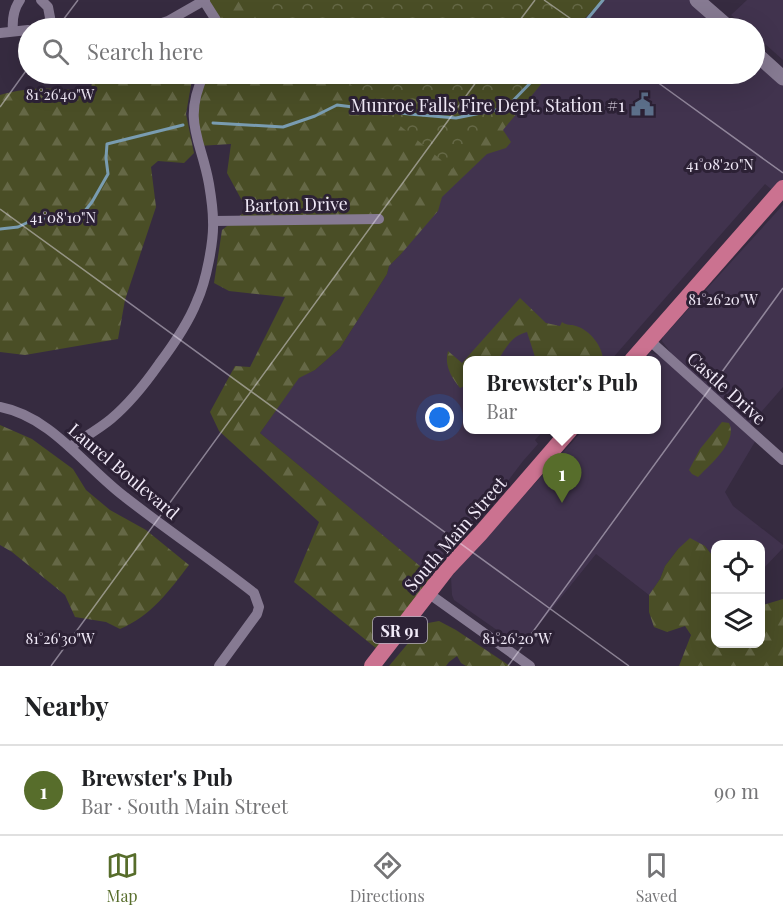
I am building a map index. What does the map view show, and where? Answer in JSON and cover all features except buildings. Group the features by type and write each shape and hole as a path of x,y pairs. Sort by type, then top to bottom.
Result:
{"main road":[{"path":"635,356 783,188"},
{"name":"South Main Street","path":"372,666 447,569 566,434"}],"street":[{"path":"13,31 13,14 20,0"},
{"path":"41,0 48,7 50,18"},
{"path":"697,0 718,18"},
{"path":"173,18 204,1 215,18"},
{"path":"0,33 18,31"},
{"path":"765,62 783,78"},
{"path":"70,447 110,420 129,403 178,337 198,301 209,258 213,221 207,174 194,124 194,103 199,84"},
{"name":"Barton Drive","path":"213,221 379,219"},
{"name":"Castle Drive","path":"649,340 783,460"},
{"name":"Laurel Boulevard","path":"0,407 20,413 42,424 122,495 254,593 259,607 257,614 219,666"},
{"path":"428,593 530,666"}],"shaded area":[{"path":"603,0 694,0 713,18 585,18"},
{"path":"747,0 783,0 783,60 765,44 765,18 735,18 731,15"},
{"path":"765,60 783,78 783,188 777,194 765,184 614,356 463,356 463,434 540,434 535,440 538,444 434,578 260,433 299,377 315,370 340,348 387,274 389,266 401,254 430,201 541,84 765,84"},
{"path":"783,205 783,387 748,427 674,357 662,341 663,337"},
{"path":"661,356 756,440 725,492 733,506 783,545 783,548 765,567 765,540 711,540 711,554 705,546 678,549 665,566 660,579 649,595 596,554 521,647 454,600 451,577 579,434 661,434"}],"green space":[{"path":"205,0 475,0 494,18 214,18"},
{"path":"250,0 603,0 585,18 272,18"},
{"path":"92,84 191,84 186,114 194,153 184,163 158,161 151,167 156,207 125,300 118,339 25,355 0,352 0,95 23,90 46,89 91,92"},
{"path":"199,84 541,84 503,130 511,142 506,148 487,154 442,197 438,211 389,266 387,274 340,348 315,370 299,378 260,433 438,581 382,653 294,582 319,522 219,431 210,412 235,366 250,367 285,297 229,291 214,283 222,230 247,210 227,173 231,144 198,146"},
{"path":"350,84 527,84 452,169"},
{"path":"520,298 546,323 560,326 562,322 586,331 598,345 602,356 535,356 527,332 513,339 500,356 468,356"},
{"path":"448,351 462,363 463,387 460,388 449,371"},
{"path":"722,422 729,423 731,430 723,450 698,477 692,474 689,470 700,449"},
{"path":"0,425 32,439 73,469 86,490 110,510 146,530 189,565 159,602 131,624 120,629 106,622 75,617 65,595 0,545"},
{"path":"690,538 705,546 711,554 711,648 765,648 765,604 783,599 783,666 679,666 691,635 685,626 667,632 654,627 649,612 649,595 660,579 665,566"},
{"path":"439,621 510,666 466,666 457,656 446,666 389,666 428,623"}],"waterway":[{"path":"588,18 603,0"},
{"path":"213,123 283,127 315,116 337,105 456,118 506,108 529,84"},
{"path":"0,229 18,227 37,218 80,217 92,202 108,174 107,144 183,125"}],"place":[{"name":"Munroe Falls Fire Dept. Station #1","path":"643,105"},
{"name":"Brewster's Pub","path":"562,503"}]}
